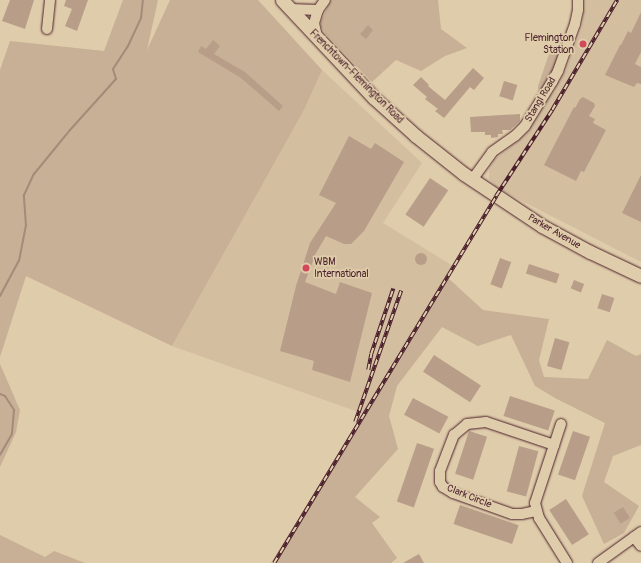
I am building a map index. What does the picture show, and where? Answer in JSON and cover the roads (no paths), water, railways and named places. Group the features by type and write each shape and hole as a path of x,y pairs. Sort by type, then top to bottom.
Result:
{"main road":[{"name":"Frenchtown-Flemington Road","path":"286,4 318,40 388,112 435,152 472,180"},
{"name":"Parker Avenue","path":"472,180 542,226 590,252 641,276"}],"street":[{"path":"47,30 50,0"},
{"path":"318,40 314,23 318,10 325,0"},
{"name":"Stangl Road","path":"472,180 492,152 515,136 525,126 552,82 558,71 575,24 578,10 578,0"},
{"path":"286,4 318,10"},
{"name":"Clark Circle","path":"536,511 522,514 512,514 453,493 443,487 440,482 440,472 454,435 467,424 486,422 554,445"},
{"path":"561,424 536,494 536,511 542,525 567,563"},
{"path":"598,563 637,535 641,546"}],"waterway":[{"path":"0,296 19,261 26,226 24,195 34,174 70,130 116,79 113,69 128,46 141,18 143,0"},
{"path":"0,394 5,396 14,410 12,434 0,455"}],"railway":[{"path":"274,563 496,196 552,110 617,0"},
{"path":"368,370 371,354 393,289"},
{"path":"355,422 401,291"}],"place":[{"name":"Flemington Station","path":"583,44"},
{"name":"WBM International","path":"306,268"}]}
